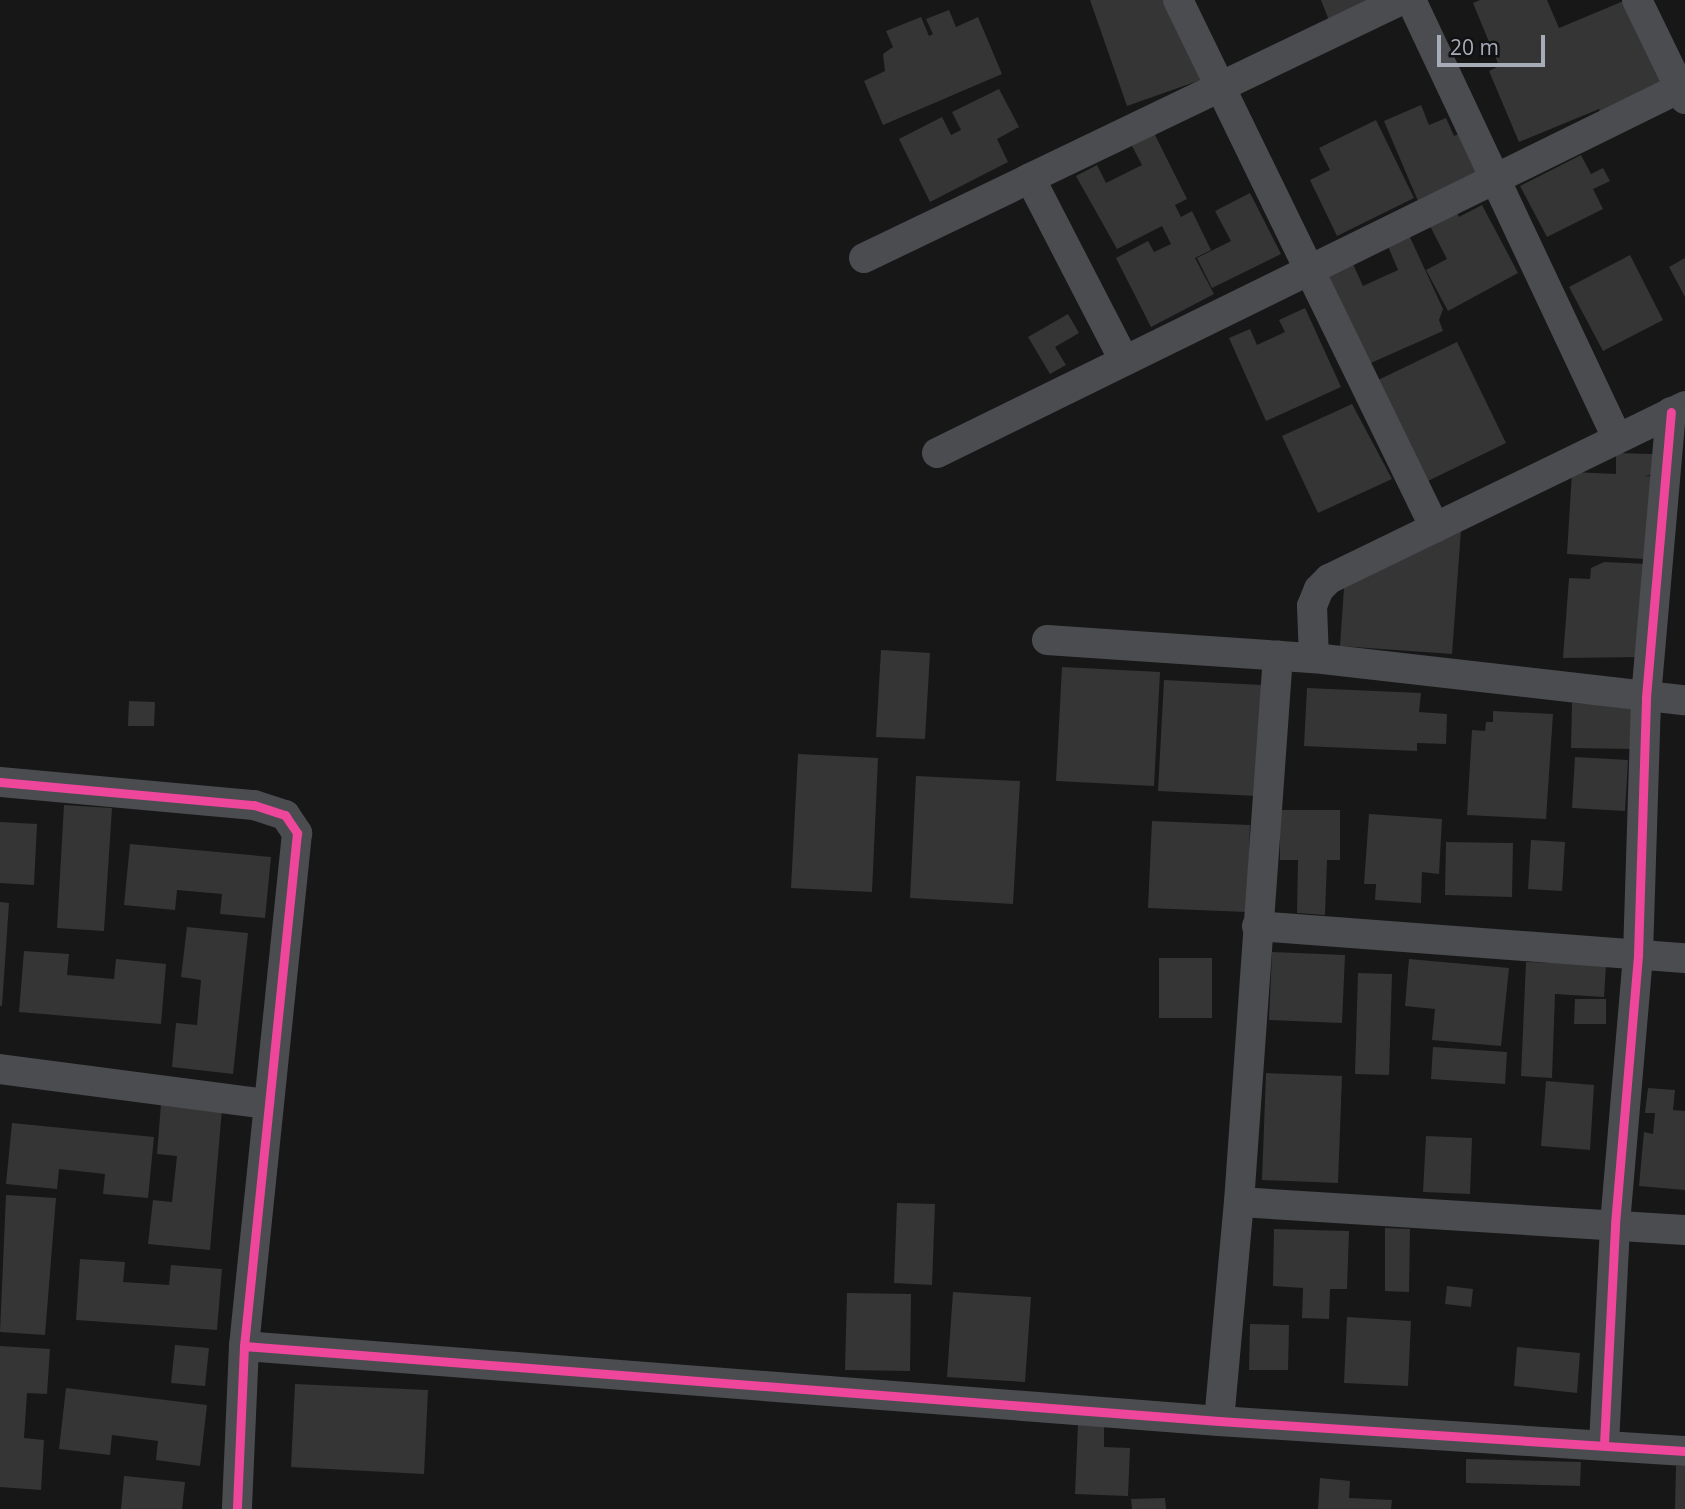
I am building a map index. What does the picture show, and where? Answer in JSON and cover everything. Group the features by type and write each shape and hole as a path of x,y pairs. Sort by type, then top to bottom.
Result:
{"street":[{"path":"1178,0 1435,528"},
{"path":"864,258 1401,0"},
{"path":"1411,0 1617,438"},
{"path":"937,453 1123,358 1495,178 1682,94 1637,0"},
{"path":"1030,178 1123,358"},
{"path":"1314,658 1312,606 1319,589 1329,579 1678,409 1670,696 1638,955 1615,1224 1604,1444"},
{"path":"1047,639 1314,658 1670,696"},
{"path":"1219,1422 1239,1202 1278,655"},
{"path":"0,782 254,806 285,814 293,822 298,853 266,1104 244,1346 237,1509"},
{"path":"1257,926 1685,958"},
{"path":"0,1069 266,1104"},
{"path":"1239,1202 1685,1230"},
{"path":"244,1346 1219,1422 1685,1451"}],"building":[{"path":"1090,0 1181,0 1209,77 1127,106"},
{"path":"1321,0 1386,0 1330,23"},
{"path":"1480,0 1547,0 1559,28 1626,0 1678,91 1604,122 1599,109 1519,142 1489,71 1499,66 1473,3"},
{"path":"949,10 956,27 978,17 1002,74 883,125 864,81 885,71 883,54 893,47 886,31 921,17 929,36 933,34 926,19"},
{"path":"999,89 1019,127 997,139 1008,162 930,202 899,139 942,117 951,135 961,130 952,112"},
{"path":"1421,105 1429,125 1446,118 1454,136 1475,127 1493,169 1418,201 1384,121"},
{"path":"1376,120 1414,198 1337,236 1310,180 1330,170 1319,148"},
{"path":"1154,133 1187,199 1175,205 1181,217 1192,211 1211,250 1195,258 1214,294 1151,327 1116,258 1148,241 1154,252 1171,244 1162,226 1117,249 1076,176 1097,165 1106,183 1142,165 1131,144"},
{"path":"1581,155 1591,174 1603,168 1610,181 1593,189 1603,209 1547,237 1520,186"},
{"path":"1250,193 1281,254 1212,288 1197,258 1231,241 1215,211"},
{"path":"1482,205 1518,273 1448,311 1426,270 1447,259 1429,224 1456,210 1459,217"},
{"path":"1409,235 1443,309 1439,320 1443,331 1364,366 1323,275 1352,262 1363,286 1398,270 1387,244"},
{"path":"1630,255 1663,320 1603,351 1569,287"},
{"path":"1685,258 1685,297 1669,267"},
{"path":"1305,308 1341,387 1266,421 1229,338 1250,329 1257,345 1285,332 1279,320"},
{"path":"1068,314 1079,333 1055,347 1066,365 1050,374 1028,337"},
{"path":"1457,342 1506,443 1424,483 1374,382"},
{"path":"1352,404 1392,479 1318,513 1282,436"},
{"path":"1616,453 1652,454 1652,475 1643,476 1664,477 1659,560 1567,554 1572,472 1616,474"},
{"path":"1461,530 1452,654 1340,646 1344,588"},
{"path":"1604,562 1649,564 1643,657 1563,658 1569,578 1590,579 1591,568"},
{"path":"881,650 930,653 925,739 876,737"},
{"path":"1062,667 1160,672 1154,786 1056,781"},
{"path":"1164,680 1262,685 1257,796 1158,791"},
{"path":"1307,688 1421,693 1419,712 1447,714 1446,744 1417,743 1417,751 1304,746"},
{"path":"129,701 155,702 154,726 128,726"},
{"path":"1572,703 1635,705 1634,749 1571,748"},
{"path":"1493,711 1553,714 1546,819 1467,815 1472,730 1485,731 1486,722 1493,722"},
{"path":"798,754 878,758 872,892 791,888"},
{"path":"1575,757 1628,760 1625,811 1572,808"},
{"path":"916,776 1020,781 1013,904 910,898"},
{"path":"64,805 112,808 104,931 57,928"},
{"path":"1280,810 1340,810 1340,860 1327,860 1325,915 1297,913 1298,860 1280,860"},
{"path":"1369,814 1442,819 1439,874 1422,872 1421,903 1375,900 1376,884 1364,884"},
{"path":"1152,821 1250,825 1247,912 1148,908"},
{"path":"0,822 37,824 34,885 0,883"},
{"path":"1531,840 1565,842 1562,891 1528,889"},
{"path":"1446,842 1513,843 1512,897 1445,895"},
{"path":"130,844 271,857 265,918 220,914 222,894 177,890 175,910 124,905"},
{"path":"0,902 9,903 2,1006 0,1006"},
{"path":"187,927 248,933 233,1074 172,1067 176,1023 197,1025 201,980 181,977"},
{"path":"24,951 69,954 67,975 114,979 116,959 166,964 161,1024 19,1012"},
{"path":"1272,952 1345,955 1342,1023 1269,1020"},
{"path":"1159,958 1212,958 1212,1018 1159,1018"},
{"path":"1409,959 1509,968 1501,1046 1432,1040 1435,1009 1405,1006"},
{"path":"1526,962 1606,965 1604,997 1555,994 1552,1078 1521,1076"},
{"path":"1358,973 1392,974 1389,1075 1355,1074"},
{"path":"1575,999 1606,999 1606,1024 1574,1024"},
{"path":"1433,1047 1507,1052 1505,1084 1431,1079"},
{"path":"1266,1073 1342,1076 1338,1183 1262,1180"},
{"path":"1546,1081 1594,1085 1590,1150 1541,1146"},
{"path":"1648,1088 1675,1090 1673,1110 1685,1111 1685,1190 1639,1186 1644,1132 1653,1134 1655,1113 1645,1113"},
{"path":"161,1104 222,1109 210,1250 148,1244 153,1200 172,1202 177,1156 157,1154"},
{"path":"12,1123 154,1137 148,1198 103,1194 105,1174 59,1169 57,1189 6,1184"},
{"path":"1426,1136 1472,1138 1470,1194 1423,1192"},
{"path":"6,1195 56,1198 45,1335 0,1332"},
{"path":"897,1203 935,1204 932,1285 894,1283"},
{"path":"1385,1228 1410,1229 1409,1292 1385,1291"},
{"path":"1274,1229 1349,1231 1347,1289 1330,1289 1329,1319 1302,1318 1303,1288 1273,1286"},
{"path":"80,1259 125,1262 123,1282 169,1285 171,1265 222,1269 217,1330 76,1320"},
{"path":"1447,1286 1473,1289 1471,1307 1445,1304"},
{"path":"953,1292 1031,1297 1025,1382 947,1377"},
{"path":"847,1293 911,1294 910,1371 845,1370"},
{"path":"1347,1317 1411,1321 1408,1386 1344,1383"},
{"path":"1250,1324 1289,1325 1288,1370 1249,1370"},
{"path":"175,1345 209,1348 205,1386 171,1383"},
{"path":"0,1346 50,1349 47,1394 27,1393 24,1438 44,1440 41,1490 0,1487"},
{"path":"1517,1347 1580,1353 1577,1393 1514,1386"},
{"path":"295,1384 428,1390 424,1474 291,1467"},
{"path":"66,1388 207,1405 200,1466 156,1460 158,1441 112,1435 110,1455 59,1449"},
{"path":"1078,1424 1104,1425 1104,1447 1130,1448 1128,1496 1075,1494"},
{"path":"1466,1459 1581,1462 1580,1486 1466,1483"},
{"path":"1676,1466 1685,1466 1685,1509 1675,1509"},
{"path":"124,1476 185,1482 182,1509 121,1509"},
{"path":"1320,1478 1350,1481 1349,1498 1392,1500 1391,1509 1318,1509"},
{"path":"1165,1498 1166,1509 1132,1509 1131,1499"}],"cycle path":[{"path":"1604,1444 1615,1224 1638,955 1646,697 1671,412"},
{"path":"0,782 254,805 285,815 297,833 244,1346 237,1509"},
{"path":"244,1346 1219,1421 1685,1451"}]}
